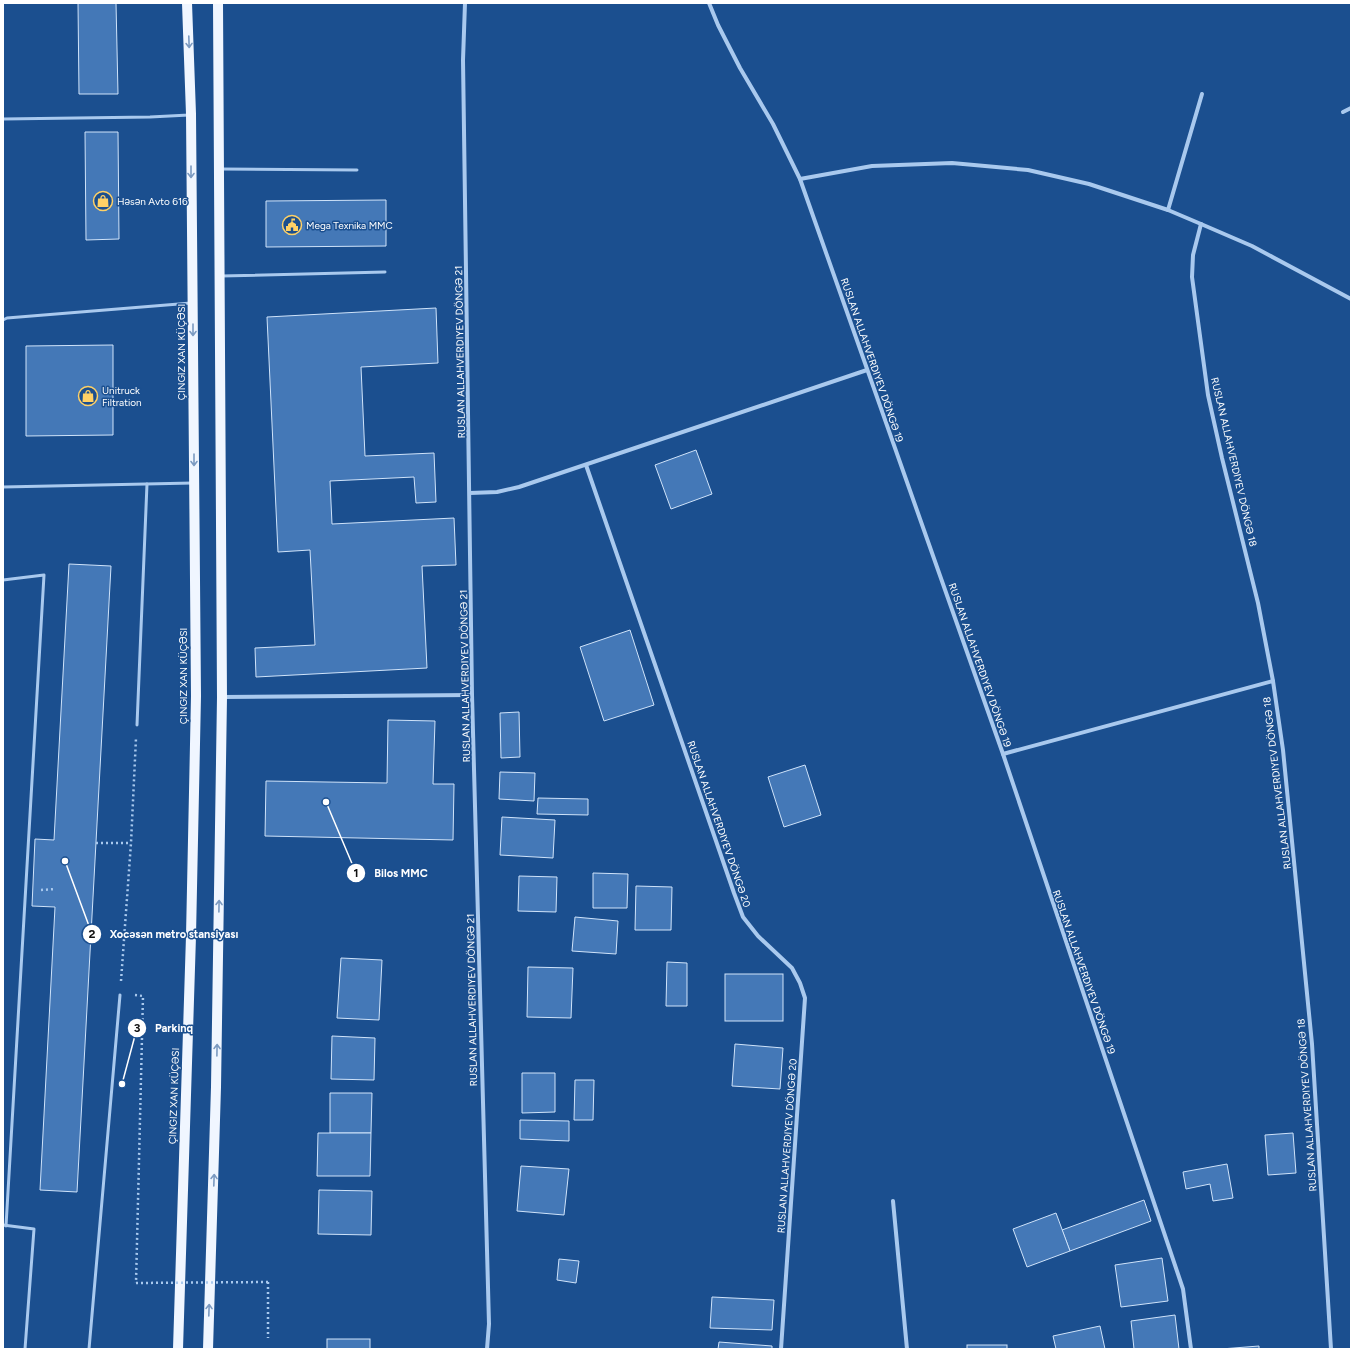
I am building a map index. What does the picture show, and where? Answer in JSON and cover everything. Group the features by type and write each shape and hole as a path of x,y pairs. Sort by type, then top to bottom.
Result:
{"main road":[{"name":"ÇINGIZ XAN KÜÇƏSI","path":"178,1349 191,936 196,696 191,114 188,3"},
{"path":"208,1349 216,1087 222,697 218,3"}],"street":[{"name":"RUSLAN ALLAHVERDIYEV DÖNGƏ 21","path":"464,3 463,60 472,695 488,1324 487,1349"},
{"name":"RUSLAN ALLAHVERDIYEV DÖNGƏ 19","path":"709,3 718,26 740,68 773,124 800,179 1003,754 1183,1290 1191,1349"},
{"path":"1168,210 1202,94"},
{"path":"1343,112 1351,108"},
{"path":"800,179 872,166 952,163 1028,170 1089,184 1168,210 1252,246 1351,300"},
{"name":"RUSLAN ALLAHVERDIYEV DÖNGƏ 18","path":"1201,224 1193,255 1192,277 1208,395 1258,603 1273,681 1283,750 1312,1044 1331,1349"},
{"path":"470,493 497,492 519,487 867,370"},
{"name":"RUSLAN ALLAHVERDIYEV DÖNGƏ 20","path":"586,465 743,916 758,936 792,968 800,983 805,998 781,1349"},
{"path":"1003,754 1273,681"},
{"path":"222,697 472,695"},
{"path":"893,1201 907,1349"}],"lane":[{"path":"3,119 150,117 191,114"},
{"path":"219,169 357,170"},
{"path":"220,276 385,272"},
{"path":"3,320 7,318 192,303"},
{"path":"3,487 194,483"},
{"path":"137,725 147,484"},
{"path":"3,580 44,575 4,1225 34,1229 26,1349"},
{"path":"89,1349 120,995"}],"path":[{"path":"137,725 131,843 120,995 143,996 136,1283 268,1282 268,1338"},
{"path":"96,843 131,843"}],"building":[{"path":"78,3 116,3 118,94 79,94"},
{"path":"85,132 118,132 119,239 86,240"},
{"path":"386,200 386,246 266,247 266,201"},
{"path":"436,308 438,363 361,367 365,456 434,453 436,502 416,503 414,477 330,481 332,524 454,518 456,565 422,566 427,668 256,677 255,648 315,645 310,550 278,552 267,317"},
{"path":"113,345 113,435 26,436 26,346"},
{"path":"696,450 712,494 671,509 655,465"},
{"path":"69,564 111,566 77,1192 40,1190 55,907 32,906 35,839 54,840"},
{"path":"630,630 654,705 604,721 580,647"},
{"path":"519,712 520,757 501,758 500,713"},
{"path":"388,720 435,721 433,784 454,784 453,840 265,836 266,781 387,783"},
{"path":"805,765 821,815 784,827 768,777"},
{"path":"500,772 535,773 534,801 499,799"},
{"path":"538,798 588,799 588,815 537,814"},
{"path":"502,817 555,820 553,858 500,855"},
{"path":"593,873 628,874 627,908 593,908"},
{"path":"519,876 557,877 556,912 518,911"},
{"path":"636,886 672,887 671,930 635,930"},
{"path":"575,917 618,921 616,954 572,951"},
{"path":"341,958 382,960 379,1020 337,1018"},
{"path":"667,962 687,963 687,1006 666,1006"},
{"path":"528,967 573,968 571,1018 527,1017"},
{"path":"725,974 783,974 783,1021 725,1021"},
{"path":"332,1036 375,1038 374,1080 331,1079"},
{"path":"735,1044 783,1048 780,1089 732,1086"},
{"path":"522,1073 555,1073 555,1112 522,1113"},
{"path":"575,1080 594,1080 593,1120 574,1120"},
{"path":"330,1093 372,1093 371,1133 330,1133"},
{"path":"520,1120 569,1121 569,1141 520,1139"},
{"path":"318,1133 371,1133 370,1176 317,1176"},
{"path":"1293,1133 1296,1173 1268,1175 1265,1135"},
{"path":"1227,1164 1233,1198 1213,1201 1210,1184 1186,1189 1183,1172"},
{"path":"521,1166 569,1169 564,1215 517,1211"},
{"path":"319,1190 372,1191 371,1235 318,1234"},
{"path":"1144,1200 1151,1221 1070,1251 1062,1230"},
{"path":"1056,1213 1070,1251 1027,1267 1013,1229"},
{"path":"1162,1258 1168,1301 1121,1307 1115,1265"},
{"path":"559,1259 579,1261 576,1283 557,1280"},
{"path":"712,1297 774,1300 772,1330 710,1328"},
{"path":"1175,1315 1179,1349 1134,1349 1131,1321"},
{"path":"1100,1326 1105,1349 1056,1349 1053,1336"},
{"path":"327,1339 370,1339 370,1349 327,1349"},
{"path":"719,1342 772,1346 772,1349 718,1349"},
{"path":"967,1345 1007,1345 1007,1349 967,1349"},
{"path":"1259,1346 1259,1349 1221,1349"}],"place":[{"name":"Həsən Avto 616","path":"103,201"},
{"name":"Mega Texnika MMC","path":"292,225"},
{"name":"Unitruck Filtration","path":"88,396"},
{"name":"Bilos MMC","path":"326,802"},
{"name":"Xocəsən metro stansiyası","path":"65,861"},
{"name":"Parkinq","path":"122,1084"}]}
